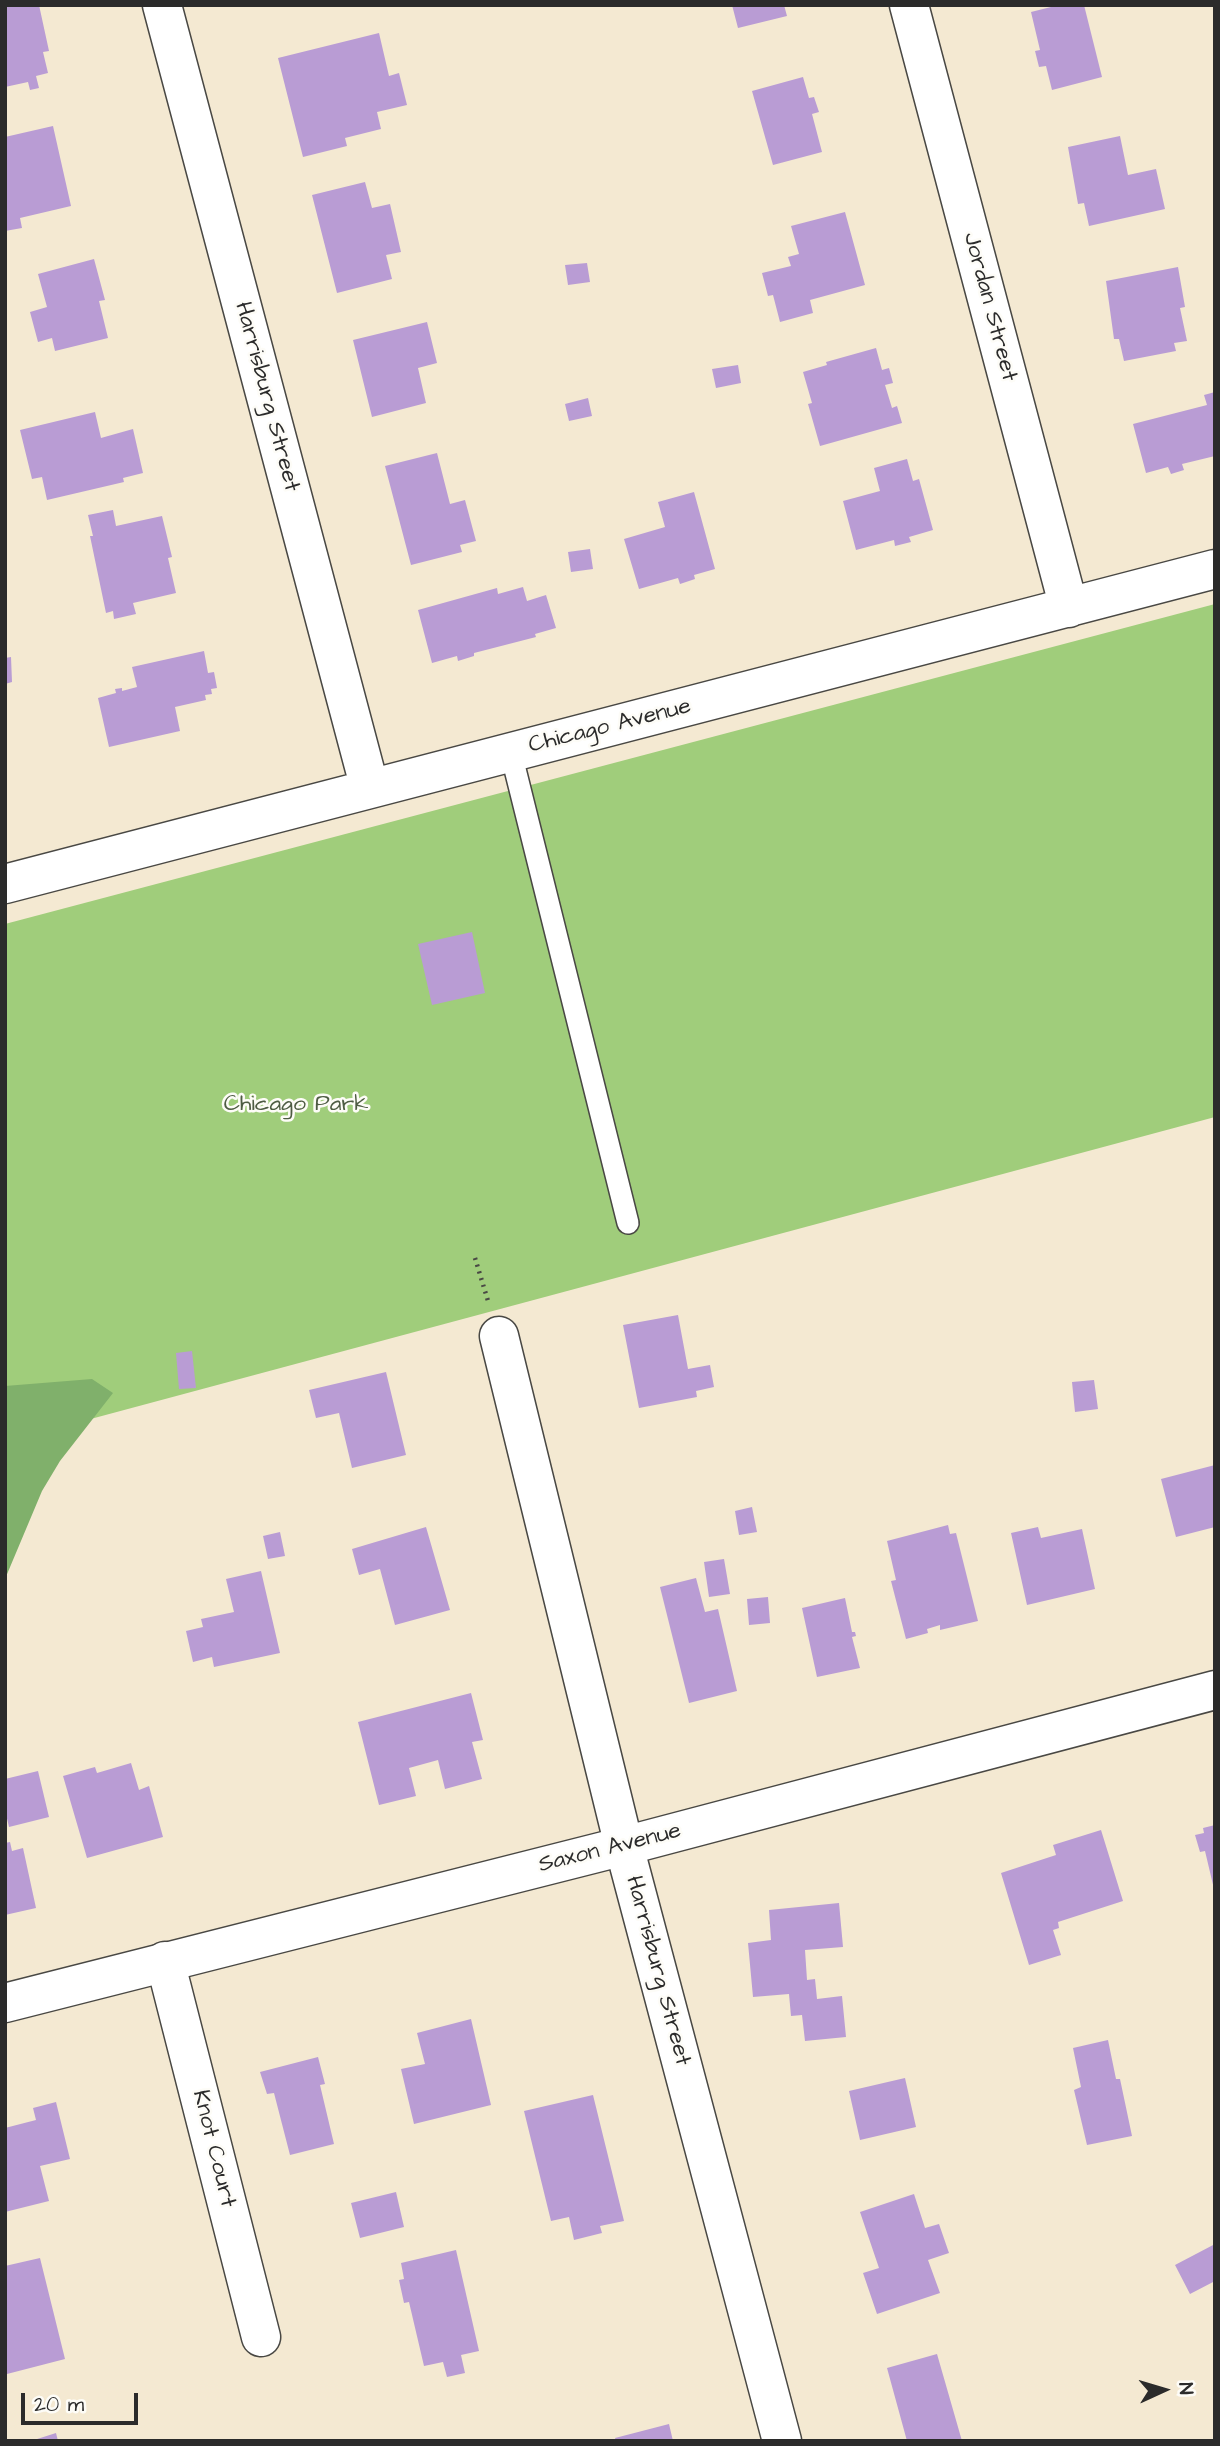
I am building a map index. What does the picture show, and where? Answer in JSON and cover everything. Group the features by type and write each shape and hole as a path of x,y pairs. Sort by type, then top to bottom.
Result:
{"street":[{"name":"Harrisburg Street","path":"162,5 370,789"},
{"name":"Jordan Street","path":"909,5 1069,608"},
{"name":"Chicago Avenue","path":"5,884 1215,569"},
{"name":"Harrisburg Street","path":"499,1336 624,1846 782,2441"},
{"name":"Saxon Avenue","path":"5,2003 624,1846 1215,1690"},
{"name":"Knot Court","path":"165,1961 261,2337"}],"lane":[{"path":"511,753 628,1223"}],"green space":[{"name":"Chicago Park","path":"1215,604 1215,1117 5,1442 5,924"},
{"path":"92,1379 113,1393 60,1461 42,1491 5,1579 5,1386"}],"building":[{"path":"5,5 39,5 49,51 43,52 48,73 36,76 39,88 30,90 28,82 5,87"},
{"path":"732,5 784,5 787,16 738,28"},
{"path":"1059,5 1084,5 1102,77 1052,90 1046,66 1039,67 1035,51 1040,50 1031,12"},
{"path":"379,33 389,76 399,73 407,105 377,112 381,129 345,138 347,146 303,157 278,58"},
{"path":"803,77 809,98 814,97 819,112 812,114 822,152 773,165 752,91"},
{"path":"53,126 71,206 20,218 22,228 5,231 5,137"},
{"path":"1120,136 1128,175 1156,169 1165,209 1089,226 1084,203 1078,204 1068,147"},
{"path":"365,182 372,208 390,204 401,252 386,255 392,279 337,293 312,195"},
{"path":"845,212 865,285 810,300 813,313 780,322 773,295 768,296 762,273 791,266 788,257 799,254 791,226"},
{"path":"94,259 105,300 99,301 108,338 55,351 52,338 38,342 30,312 47,307 38,274"},
{"path":"587,263 590,282 568,285 565,265"},
{"path":"1178,267 1185,307 1180,308 1187,341 1174,343 1176,351 1124,361 1119,339 1114,339 1106,281"},
{"path":"427,322 437,363 418,368 426,403 372,417 353,340"},
{"path":"876,348 882,370 889,368 893,383 885,385 892,408 897,406 902,423 820,446 808,404 812,403 803,372 827,365 826,362"},
{"path":"738,365 741,383 716,388 712,369"},
{"path":"1215,392 1215,456 1182,464 1184,470 1171,474 1168,467 1146,473 1133,424 1207,405 1204,395"},
{"path":"588,398 592,416 569,421 565,404"},
{"path":"95,412 101,438 133,429 143,473 123,478 124,482 47,500 42,477 32,479 20,430"},
{"path":"437,453 450,504 465,500 476,541 460,545 462,552 411,565 385,466"},
{"path":"907,459 913,481 919,479 933,530 909,537 911,542 895,546 894,540 856,550 843,501 880,491 874,468"},
{"path":"694,492 715,569 694,575 695,579 680,584 678,578 639,589 624,539 665,527 658,502"},
{"path":"113,510 116,526 162,516 172,557 168,558 176,593 133,603 136,614 114,619 113,611 106,613 88,515"},
{"path":"590,549 593,569 571,572 568,552"},
{"path":"523,587 527,601 546,595 556,628 535,634 536,637 474,653 474,656 458,661 457,656 432,663 418,610 497,588 498,594"},
{"path":"204,651 208,673 214,672 217,688 211,689 212,694 205,695 206,700 175,707 180,731 109,747 98,698 116,693 115,689 122,688 122,691 137,687 132,667"},
{"path":"11,657 12,682 5,684 5,658"},
{"path":"472,932 485,993 432,1005 418,944"},
{"path":"678,1315 688,1369 710,1365 714,1387 696,1391 697,1397 639,1408 623,1325"},
{"path":"192,1351 196,1388 179,1389 176,1353"},
{"path":"386,1372 406,1455 352,1468 339,1413 316,1418 309,1390"},
{"path":"1094,1380 1098,1409 1075,1412 1072,1382"},
{"path":"1215,1465 1215,1527 1176,1537 1161,1479"},
{"path":"752,1507 757,1532 739,1535 735,1511"},
{"path":"948,1525 950,1534 956,1533 978,1621 940,1630 940,1625 927,1629 928,1633 906,1639 891,1581 896,1580 887,1541"},
{"path":"426,1527 450,1610 395,1625 380,1569 359,1575 352,1549"},
{"path":"1038,1527 1041,1538 1082,1529 1095,1589 1027,1605 1011,1533"},
{"path":"280,1532 285,1556 268,1559 263,1536"},
{"path":"724,1559 730,1594 709,1597 704,1562"},
{"path":"261,1571 280,1653 214,1667 212,1657 193,1662 186,1631 203,1627 201,1619 234,1612 226,1579"},
{"path":"696,1578 705,1612 718,1609 737,1691 689,1703 660,1587"},
{"path":"768,1597 770,1623 749,1625 747,1599"},
{"path":"845,1598 852,1632 855,1632 856,1636 852,1637 860,1668 817,1677 802,1608"},
{"path":"471,1693 483,1740 472,1742 482,1779 445,1789 438,1760 409,1768 416,1796 379,1805 358,1722"},
{"path":"131,1763 139,1790 149,1786 163,1837 87,1858 63,1776 95,1767 97,1773"},
{"path":"38,1771 49,1817 9,1827 5,1810 5,1779"},
{"path":"1215,1825 1214,1889 1205,1851 1200,1852 1195,1835 1204,1833 1203,1828"},
{"path":"1101,1830 1123,1901 1058,1922 1059,1928 1053,1930 1061,1955 1029,1965 1001,1873 1056,1855 1053,1845"},
{"path":"10,1842 12,1851 23,1848 36,1908 5,1915 5,1843"},
{"path":"839,1903 843,1947 805,1950 807,1980 815,1979 817,1999 842,1996 846,2037 805,2041 802,2015 791,2016 789,1994 753,1997 748,1943 771,1940 769,1910"},
{"path":"471,2019 491,2105 414,2124 401,2069 425,2064 417,2033"},
{"path":"1108,2040 1116,2079 1120,2079 1132,2136 1087,2145 1074,2090 1081,2087 1073,2048"},
{"path":"318,2057 325,2084 320,2085 334,2144 290,2155 274,2093 267,2094 260,2072"},
{"path":"905,2078 916,2127 860,2140 849,2091"},
{"path":"593,2095 624,2221 600,2226 602,2233 574,2240 569,2217 551,2221 524,2111"},
{"path":"56,2102 70,2159 40,2166 49,2201 5,2212 5,2128 36,2120 33,2108"},
{"path":"396,2192 404,2227 360,2238 351,2203"},
{"path":"914,2194 925,2228 939,2224 949,2253 928,2260 940,2293 877,2314 863,2273 879,2268 860,2212"},
{"path":"1215,2244 1215,2281 1190,2294 1175,2265"},
{"path":"456,2250 479,2351 461,2355 465,2373 447,2377 443,2362 424,2366 409,2302 404,2303 399,2280 404,2279 401,2263"},
{"path":"40,2258 65,2359 7,2374 5,2266"},
{"path":"937,2354 962,2441 907,2441 887,2368"},
{"path":"669,2424 673,2441 616,2441 615,2438"},
{"path":"56,2433 58,2441 34,2441 34,2440"}]}
